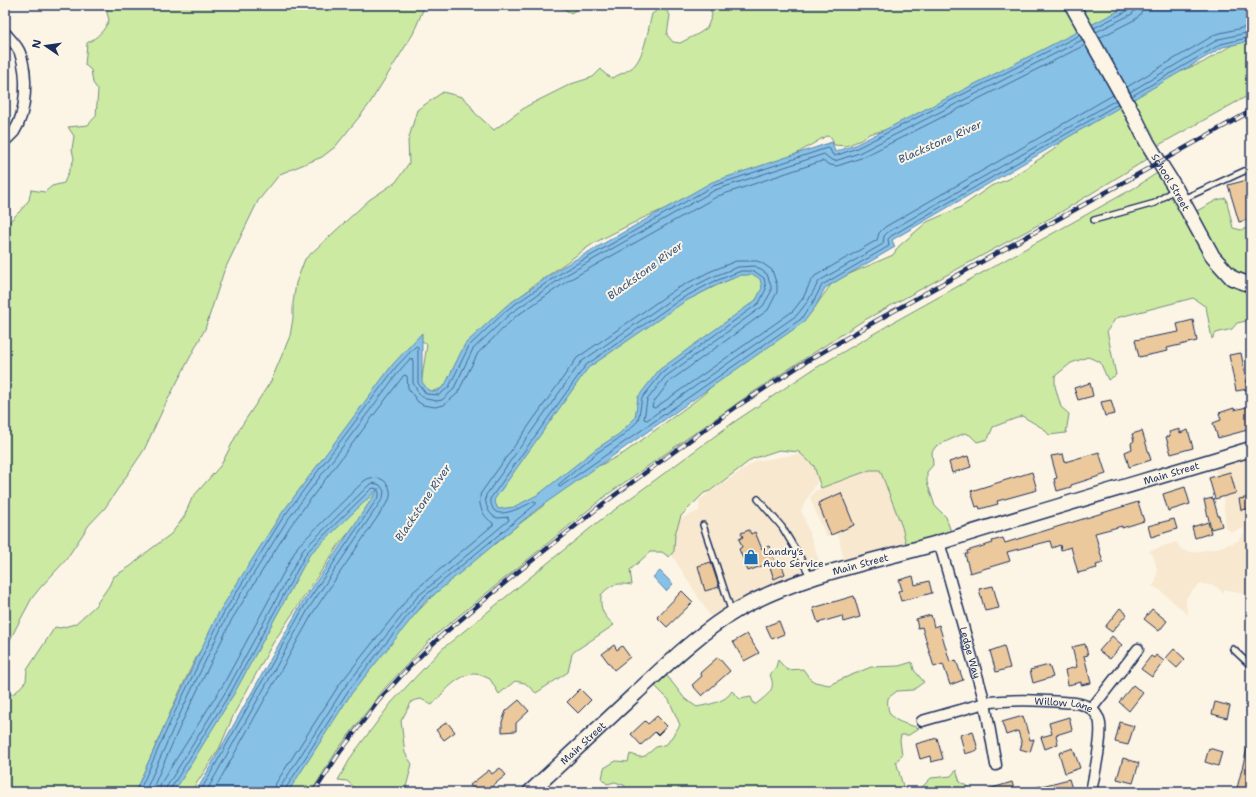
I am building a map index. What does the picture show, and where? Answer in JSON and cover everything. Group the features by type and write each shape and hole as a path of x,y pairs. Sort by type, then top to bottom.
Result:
{"street":[{"name":"School Street","path":"1075,9 1159,162 1212,253 1221,267 1232,278 1251,285"},
{"path":"5,33 20,52 26,79 24,100 20,118 14,132 5,141"},
{"name":"Main Street","path":"530,792 659,672 701,636 732,614 758,599 812,578 939,542 1251,449"},
{"name":"Ledge Way","path":"939,542 985,703 996,765"},
{"name":"Willow Lane","path":"922,722 994,701 1045,701 1079,704 1092,708 1138,649"},
{"path":"1091,792 1101,728 1099,719 1092,708"}],"lane":[{"path":"1094,220 1155,203 1182,200 1251,168"},
{"path":"758,499 782,527 812,578"},
{"path":"703,525 732,614"},
{"path":"1233,649 1251,666"}],"shaded area":[{"path":"1251,451 1251,596 1225,589 1223,593 1216,586 1201,584 1186,598 1188,615 1160,590 1152,586 1156,582 1157,570 1153,555 1149,551 1176,542 1182,550 1193,552 1214,549 1238,541 1244,533 1244,528 1232,532 1226,529 1222,487 1213,463"},
{"path":"805,453 825,468 801,510 824,574 717,623 711,617 661,538 682,518 699,511 699,500 756,461"},
{"path":"870,470 880,470 902,527 908,552 846,567 840,545 840,539 836,534 826,536 810,498 815,491"}],"green space":[{"path":"101,5 425,5 413,34 368,106 335,147 322,157 280,174 258,201 224,271 205,329 165,405 144,450 105,508 89,525 65,561 32,598 5,650 5,226 29,200 31,190 45,192 52,186 64,183 74,159 72,149 74,136 68,127 88,125 96,116 98,90 93,83 91,70 85,65 87,43 100,33 109,20 106,9"},
{"path":"557,5 584,5 571,13"},
{"path":"709,5 1135,5 902,126 869,134 861,140 846,146 834,145 831,137 826,136 766,172 669,207 643,218 594,243 530,288 500,318 445,387 428,393 421,384 427,344 421,342 198,654 173,705 135,792 5,792 5,697 16,692 26,681 27,670 55,627 60,628 75,624 95,606 109,586 113,577 131,566 171,534 184,517 192,498 221,465 240,428 271,381 290,336 296,283 305,259 369,200 396,182 409,163 408,141 417,110 443,92 462,97 469,103 475,113 494,130 527,106 571,84 593,77 601,69 605,74 612,78 630,69 635,65 642,52 652,14 660,8 666,10 670,15 667,35 673,42 680,43 707,28 712,15"},
{"path":"1251,40 1251,94 1157,146 1154,153 1146,160 1056,215 861,322 749,395 608,494 433,637 385,688 338,749 311,792 289,792 292,783 379,651 470,558 493,544 543,506 546,497 482,521 486,501 582,369 666,310 728,280 741,275 761,273 769,281 756,300 712,336 688,350 666,366 635,418 591,465 601,465 624,453 695,401 716,381 817,304 832,283 840,278 893,255 899,246 927,222 961,207 991,186 1009,179 1053,150 1070,134 1169,75 1202,63 1232,45"},
{"path":"1163,169 1193,213 1217,200 1226,198 1233,228 1241,230 1251,227 1251,320 1237,323 1232,329 1216,333 1212,339 1206,307 1193,298 1116,318 1107,331 1116,375 1108,380 1100,362 1088,357 1071,363 1055,376 1055,386 1061,407 1069,414 1066,433 1049,435 1044,429 1022,416 993,427 988,439 977,442 970,435 965,433 936,446 932,452 933,465 927,472 927,482 935,506 946,517 953,538 908,552 902,527 880,470 870,470 821,488 814,466 799,452 779,450 752,459 710,491 704,493 681,516 675,534 674,551 669,557 662,552 650,552 630,570 632,585 615,585 608,588 601,595 603,612 614,625 572,654 568,672 536,693 525,683 515,681 499,694 490,679 477,674 463,677 451,685 432,705 421,699 412,701 401,721 405,753 412,764 405,791 360,792 347,781 338,780 353,754 392,702 442,649 598,522 734,422 809,372 892,323 1136,187"},
{"path":"369,493 374,493 374,498 369,509 340,543 273,643 234,714 219,749 191,792 170,792 302,562"},
{"path":"778,660 787,670 803,669 810,679 815,682 829,685 871,667 899,666 912,662 914,670 924,682 913,690 897,691 888,698 889,712 892,716 900,722 919,728 909,735 901,735 900,740 902,756 896,761 904,790 918,791 931,778 951,776 956,770 960,782 969,787 970,792 628,792 624,785 615,782 607,784 602,779 604,768 616,761 628,762 630,754 640,757 645,756 656,747 667,744 680,725 669,700 652,683 664,672 685,699 697,707 721,701 732,691 740,699 751,697 754,704 756,704 770,692 772,688 772,680 770,675 776,667"}],"water":[{"name":"Blackstone River","path":"1130,5 1251,5 1251,41 1223,47 892,240 895,247 825,288 816,306 804,322 537,509 425,602 351,694 288,792 196,792 302,603 379,488 310,554 235,692 174,792 135,792 169,716 219,612 279,517 393,364 422,333 422,382 428,390 437,392 445,385 465,344 506,306 562,267 712,182 832,142 835,152 855,145","holes":["741,275 754,275 760,279 762,288 756,300 659,370 638,397 635,418 619,434 596,449 539,494 514,507 498,509 494,500 588,368 684,302"]},
{"path":"660,571 673,584 666,591 653,577"}],"building":[{"path":"1251,179 1251,219 1239,222 1228,185"},
{"path":"1193,320 1197,341 1167,348 1168,351 1139,357 1135,340 1179,332 1177,324"},
{"path":"1241,353 1248,389 1236,391 1229,355"},
{"path":"1090,383 1093,396 1078,400 1074,388"},
{"path":"1111,400 1115,414 1105,416 1101,402"},
{"path":"1251,406 1251,429 1218,438 1213,423 1221,420 1219,413 1234,408 1234,410"},
{"path":"1180,429 1180,433 1188,430 1193,448 1171,454 1166,437 1170,436 1169,432"},
{"path":"1142,431 1151,460 1129,467 1125,452 1132,449 1131,443 1134,441 1132,434"},
{"path":"1099,452 1106,474 1057,491 1054,479 1057,478 1051,456 1063,454 1065,462"},
{"path":"968,456 971,467 952,473 949,462"},
{"path":"1032,472 1037,490 997,501 998,504 980,509 979,506 976,507 971,491"},
{"path":"1230,472 1236,493 1215,499 1209,478"},
{"path":"1185,487 1190,504 1168,511 1163,494"},
{"path":"841,493 854,525 831,535 818,503"},
{"path":"1251,497 1251,508 1241,510 1239,499"},
{"path":"1213,498 1222,526 1211,529 1204,500"},
{"path":"1138,502 1144,521 1122,528 1122,526 1095,533 1103,563 1096,565 1097,568 1078,573 1071,547 1061,550 1060,545 1052,548 1050,541 1007,552 1010,561 970,573 965,554 968,554 967,551 993,543 992,541 1003,538 1005,543"},
{"path":"1174,519 1177,529 1151,537 1148,526"},
{"path":"1208,522 1211,533 1195,538 1192,527"},
{"path":"749,530 751,534 755,532 762,549 769,546 775,561 748,571 739,549 742,547 739,539 743,537 741,533"},
{"path":"711,562 719,587 705,591 698,566"},
{"path":"781,563 785,574 774,579 770,567"},
{"path":"913,576 915,585 929,581 932,593 901,601 898,591 902,590 899,580"},
{"path":"993,586 999,608 985,611 979,589"},
{"path":"682,591 693,602 667,627 657,617"},
{"path":"854,596 860,617 843,622 842,616 818,623 813,608"},
{"path":"1120,608 1127,614 1112,632 1105,627"},
{"path":"1152,609 1167,621 1159,631 1144,619"},
{"path":"931,615 934,627 939,625 950,662 956,660 963,680 950,685 943,664 934,667 922,627 918,628 916,619"},
{"path":"779,621 784,634 772,639 766,626"},
{"path":"747,634 759,653 744,661 733,642"},
{"path":"1112,636 1122,645 1110,659 1099,651"},
{"path":"1085,644 1088,655 1084,656 1091,683 1081,685 1081,682 1068,685 1065,670 1077,667 1072,647"},
{"path":"614,645 617,650 622,646 630,657 614,670 602,654"},
{"path":"1004,646 1010,668 996,672 990,651"},
{"path":"1174,649 1185,659 1177,668 1166,658"},
{"path":"1156,655 1164,661 1152,677 1141,669 1151,656 1154,658"},
{"path":"718,657 730,671 702,696 692,685 702,676 700,673"},
{"path":"1049,665 1053,677 1033,683 1030,670"},
{"path":"1133,685 1143,693 1129,711 1119,702"},
{"path":"580,689 591,700 578,713 567,702"},
{"path":"519,700 529,711 516,723 516,731 502,732 502,722 506,711"},
{"path":"1215,702 1230,706 1227,718 1212,714"},
{"path":"657,716 667,726 658,735 655,732 641,745 631,734 645,721 648,724"},
{"path":"1023,716 1030,740 1034,739 1030,752 1020,749 1022,744 1018,731 1006,735 1002,722"},
{"path":"1069,717 1072,730 1056,735 1058,744 1045,749 1041,737 1052,734 1049,723"},
{"path":"447,722 455,732 444,740 436,730"},
{"path":"1120,722 1134,726 1128,745 1115,742"},
{"path":"973,731 978,750 965,754 960,735"},
{"path":"937,738 943,759 931,762 930,756 920,759 916,744"},
{"path":"1248,745 1251,745 1251,792 1236,792"},
{"path":"1073,748 1080,768 1065,773 1059,753"},
{"path":"1209,748 1222,752 1218,766 1205,762"},
{"path":"1123,758 1139,763 1133,783 1117,779"},
{"path":"500,768 506,775 485,792 476,792 470,785 489,770 492,774"},
{"path":"1069,779 1073,792 1031,792 1030,789"},
{"path":"1012,782 1015,792 986,792 986,790"}],"railway":[{"path":"314,792 340,752 379,700 411,665 441,636 604,503 668,456 736,407 807,361 1251,111"}],"place":[{"name":"Landry's Auto Service","path":"751,557"}]}
